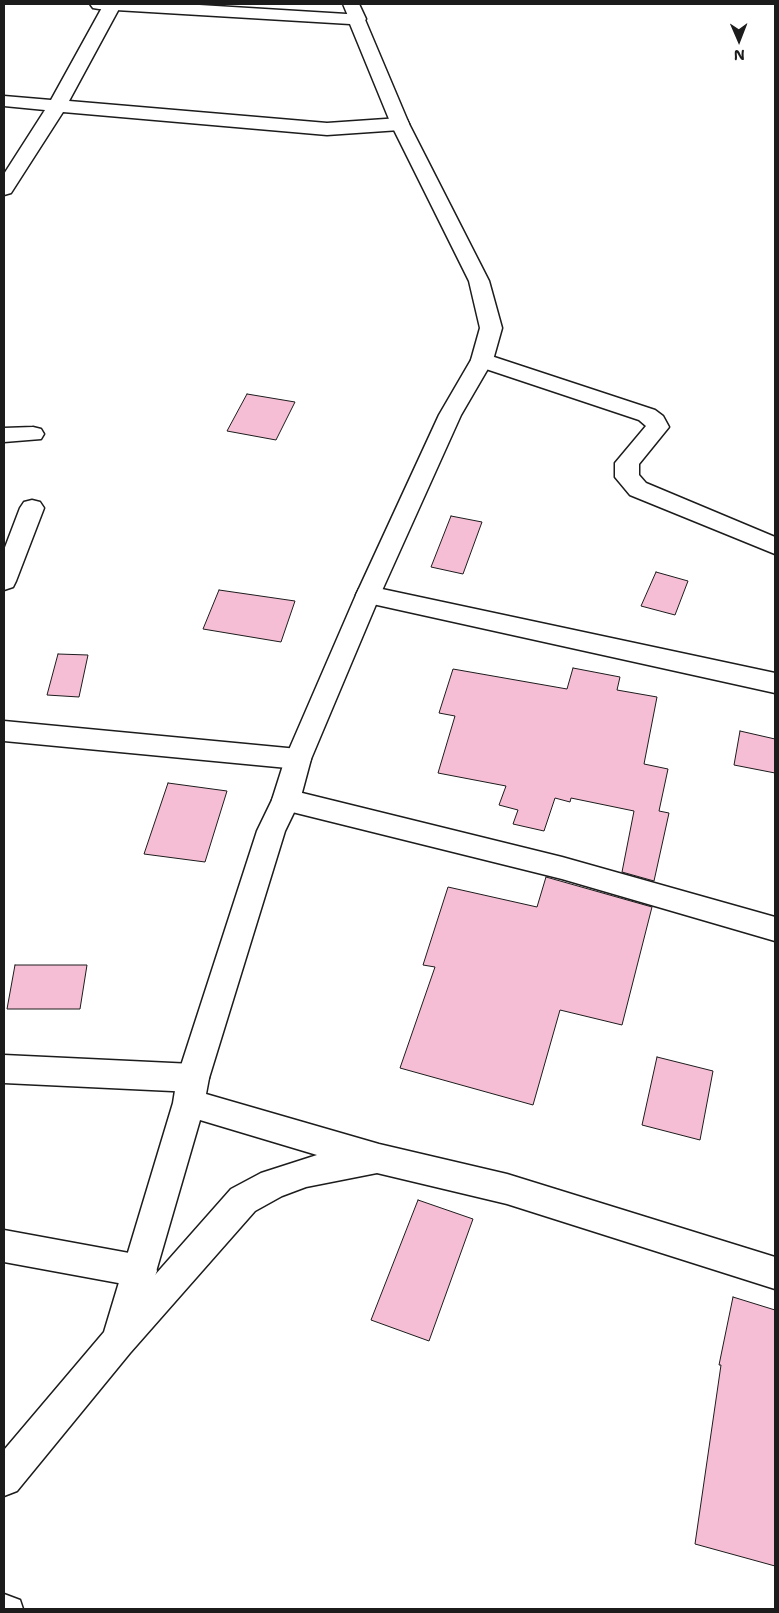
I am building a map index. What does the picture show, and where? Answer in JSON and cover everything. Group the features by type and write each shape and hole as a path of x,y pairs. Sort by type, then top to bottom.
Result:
{"street":[{"path":"4,189 56,106 105,4 354,12 400,124 479,281 491,328 482,360 450,415 368,595 298,759 286,800 271,831 191,1090 140,1271 118,1341"},
{"path":"4,101 327,129 400,124"},
{"path":"482,360 647,414 655,421 658,427 627,463 627,477 638,489 775,546"},
{"path":"4,435 33,434"},
{"path":"4,581 32,508"},
{"path":"368,595 775,683"},
{"path":"4,731 298,759"},
{"path":"286,800 562,868 775,929"},
{"path":"4,1069 191,1090 378,1159 507,1189 775,1273"},
{"path":"4,1478 118,1341 244,1200 272,1184 306,1172 378,1159"},
{"path":"4,1246 140,1271"}],"lane":[{"path":"4,1606 12,1609"}],"building":[{"path":"247,394 295,402 276,440 227,431"},
{"path":"451,516 482,522 463,574 431,567"},
{"path":"656,572 688,581 675,615 641,606"},
{"path":"219,590 295,601 281,642 203,629"},
{"path":"58,654 88,655 79,697 47,695"},
{"path":"573,668 620,677 617,690 657,697 644,764 668,769 659,811 669,813 654,881 622,872 634,811 571,798 570,802 555,798 544,831 513,824 518,810 499,805 506,786 438,773 455,716 439,713 453,669 567,689"},
{"path":"740,731 775,739 775,773 734,765"},
{"path":"168,783 227,791 205,862 144,854"},
{"path":"546,877 652,907 622,1025 560,1010 533,1105 400,1068 435,967 423,965 448,887 537,907"},
{"path":"15,965 87,965 80,1009 7,1009"},
{"path":"657,1057 713,1071 700,1140 642,1125"},
{"path":"418,1200 473,1219 429,1341 371,1320"},
{"path":"733,1297 775,1310 775,1566 695,1544 721,1365 719,1365"}]}
